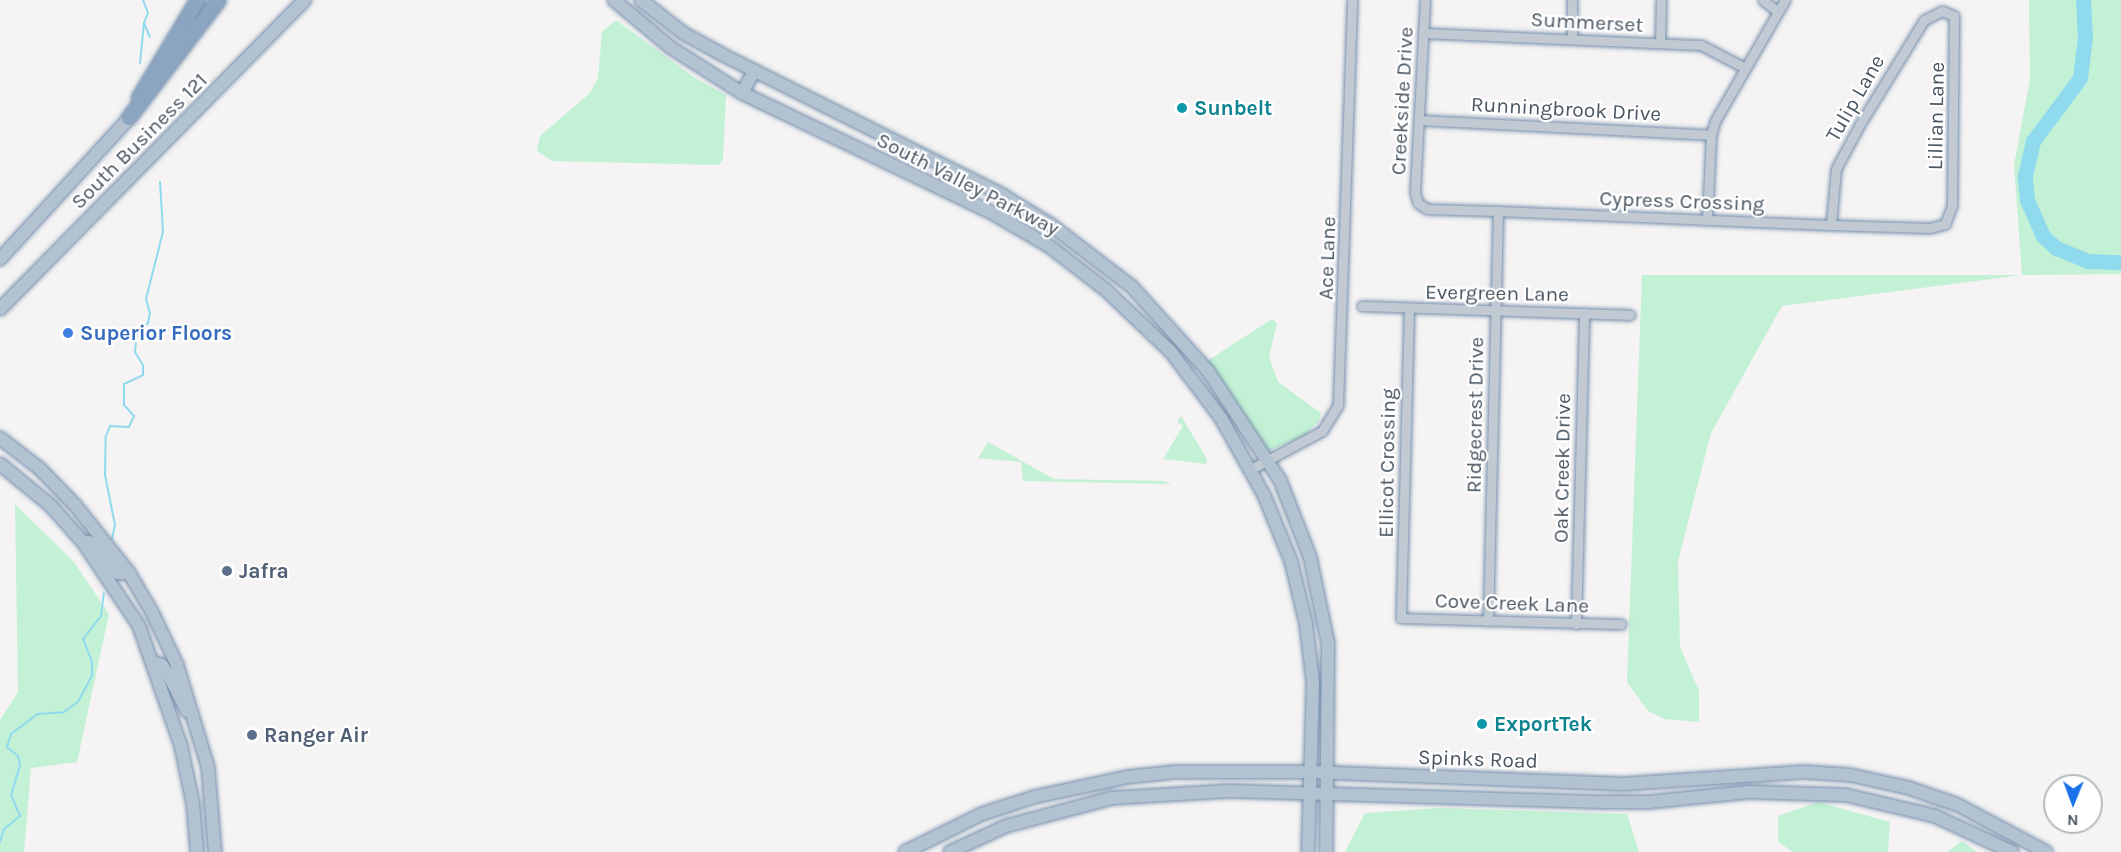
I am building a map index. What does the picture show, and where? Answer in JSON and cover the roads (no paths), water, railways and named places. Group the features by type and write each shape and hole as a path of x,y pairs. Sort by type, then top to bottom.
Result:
{"highway":[{"path":"129,118 147,80 198,0"},
{"path":"129,118 219,0"}],"main road":[{"name":"South Business 121","path":"0,309 305,0"},
{"name":"South Valley Parkway","path":"614,0 670,47 742,93 994,214 1049,246 1106,290 1171,352 1221,418 1251,469 1291,561 1306,624 1313,683 1308,852"},
{"name":"South Valley Parkway","path":"641,0 683,33 1004,196 1088,250 1118,275 1172,327 1208,370 1268,461 1294,511 1321,600 1331,689 1326,852"},
{"path":"742,93 754,71"},
{"name":"South Business 121","path":"0,259 129,118"},
{"path":"1106,290 1118,275"},
{"path":"0,438 39,468 75,505 129,573 177,665 211,783 214,852"},
{"path":"0,464 51,506 83,542 139,626 154,663 186,767 197,852"},
{"path":"83,542 93,543 118,573 129,573"},
{"path":"154,663 162,665 168,674 183,710 192,713"},
{"name":"Spinks Road","path":"911,851 982,814 1087,784 1175,772 1310,772 1563,782 1671,782 1804,772 1850,775 1909,788 1958,805 2046,852"},
{"path":"1563,782 1563,801"},
{"name":"Spinks Road","path":"950,852 1006,826 1112,798 1229,791 1649,802 1749,792 1846,795 1935,816 2012,852"}],"street":[{"name":"Ace Lane","path":"1251,469 1322,431 1338,405 1352,0"},
{"name":"Creekside Drive","path":"1418,203 1415,193 1425,0"},
{"path":"1572,0 1572,39"},
{"path":"1660,43 1661,0"},
{"path":"1763,0 1777,11"},
{"path":"1707,220 1711,135 1743,67 1785,0"},
{"name":"Tulip Lane","path":"1832,225 1838,164 1916,30 1935,13 1945,14"},
{"name":"Lillian Lane","path":"1945,14 1953,16 1956,30 1952,206 1945,224"},
{"name":"Summerset","path":"1423,33 1701,45 1730,57 1743,67"},
{"name":"Runningbrook Drive","path":"1419,120 1711,135"},
{"name":"Cypress Crossing","path":"1418,203 1427,209 1930,228 1945,224"},
{"name":"Ridgecrest Drive","path":"1488,621 1498,211"},
{"name":"Evergreen Lane","path":"1362,306 1630,315"},
{"name":"Ellicot Crossing","path":"1401,618 1409,308"},
{"name":"Oak Creek Drive","path":"1576,624 1584,313"},
{"name":"Cove Creek Lane","path":"1401,618 1621,624"}],"waterway":[{"path":"143,0 148,13 144,23 150,37"},
{"path":"2083,0 2085,37 2080,78 2033,141 2025,177 2027,200 2043,236 2056,248 2088,261 2121,262"},
{"path":"140,63 144,23"},
{"path":"112,539 115,525 105,475 106,436 110,426 129,427 134,416 124,405 124,384 143,375 143,365 135,352 137,331 148,323 150,313 146,299 163,232 160,182"},
{"path":"0,842 4,829 20,816 11,795 20,765 18,756 7,747 11,734 38,714 64,712 78,702 92,676 92,662 83,639 101,616 104,593"}],"place":[{"name":"Sunbelt","path":"1182,108"},
{"name":"Superior Floors","path":"68,333"},
{"name":"Jafra","path":"227,571"},
{"name":"ExportTek","path":"1482,724"},
{"name":"Ranger Air","path":"252,735"}]}
